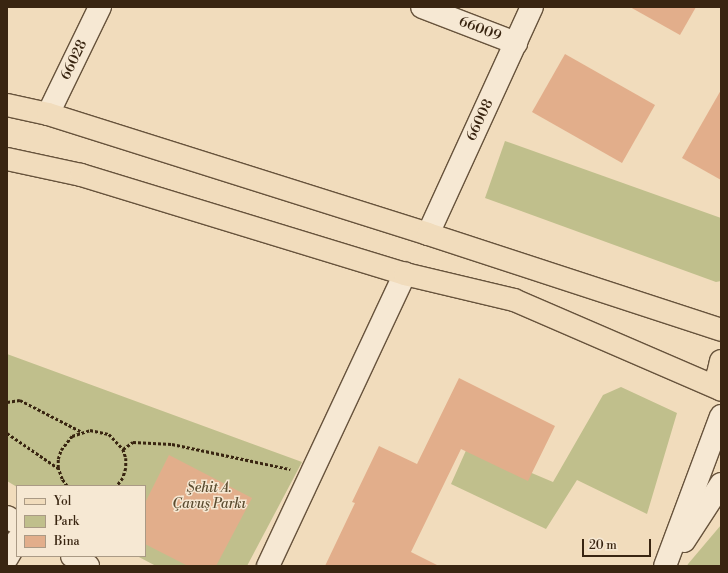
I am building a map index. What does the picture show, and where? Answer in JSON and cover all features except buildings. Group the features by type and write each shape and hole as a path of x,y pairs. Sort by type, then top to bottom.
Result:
{"main road":[{"path":"7,105 48,114 428,234 721,330"},
{"path":"7,159 81,175 405,274 514,300 721,390"},
{"path":"721,361 718,374 721,390"}],"street":[{"name":"66028","path":"48,114 100,7"},
{"name":"66009","path":"422,7 516,43"},
{"name":"66008","path":"428,234 532,7"},
{"path":"268,566 405,274"},
{"path":"665,566 721,416"},
{"path":"668,566 721,484"},
{"path":"7,517 16,522"},
{"path":"7,558 16,543"},
{"path":"74,557 88,566"}],"path":[{"path":"7,402 20,400 80,432"},
{"path":"66,485 62,479 58,468 58,459 66,442 80,432 90,430 110,434 123,449 126,458 126,468 123,478 118,485"},
{"path":"7,433 58,468"},
{"path":"123,449 133,442 172,444 312,474"}],"green space":[{"path":"505,141 721,218 721,281 716,282 485,198"},
{"name":"Şehit A. Çavuş Parkı","path":"7,354 302,462 247,566 156,566 139,557 146,557 146,485 16,485 16,486 7,481"},
{"path":"621,387 677,413 647,514 577,480 546,529 451,484 468,446 553,482 603,395"},
{"path":"721,525 721,566 687,566 688,564"}]}
